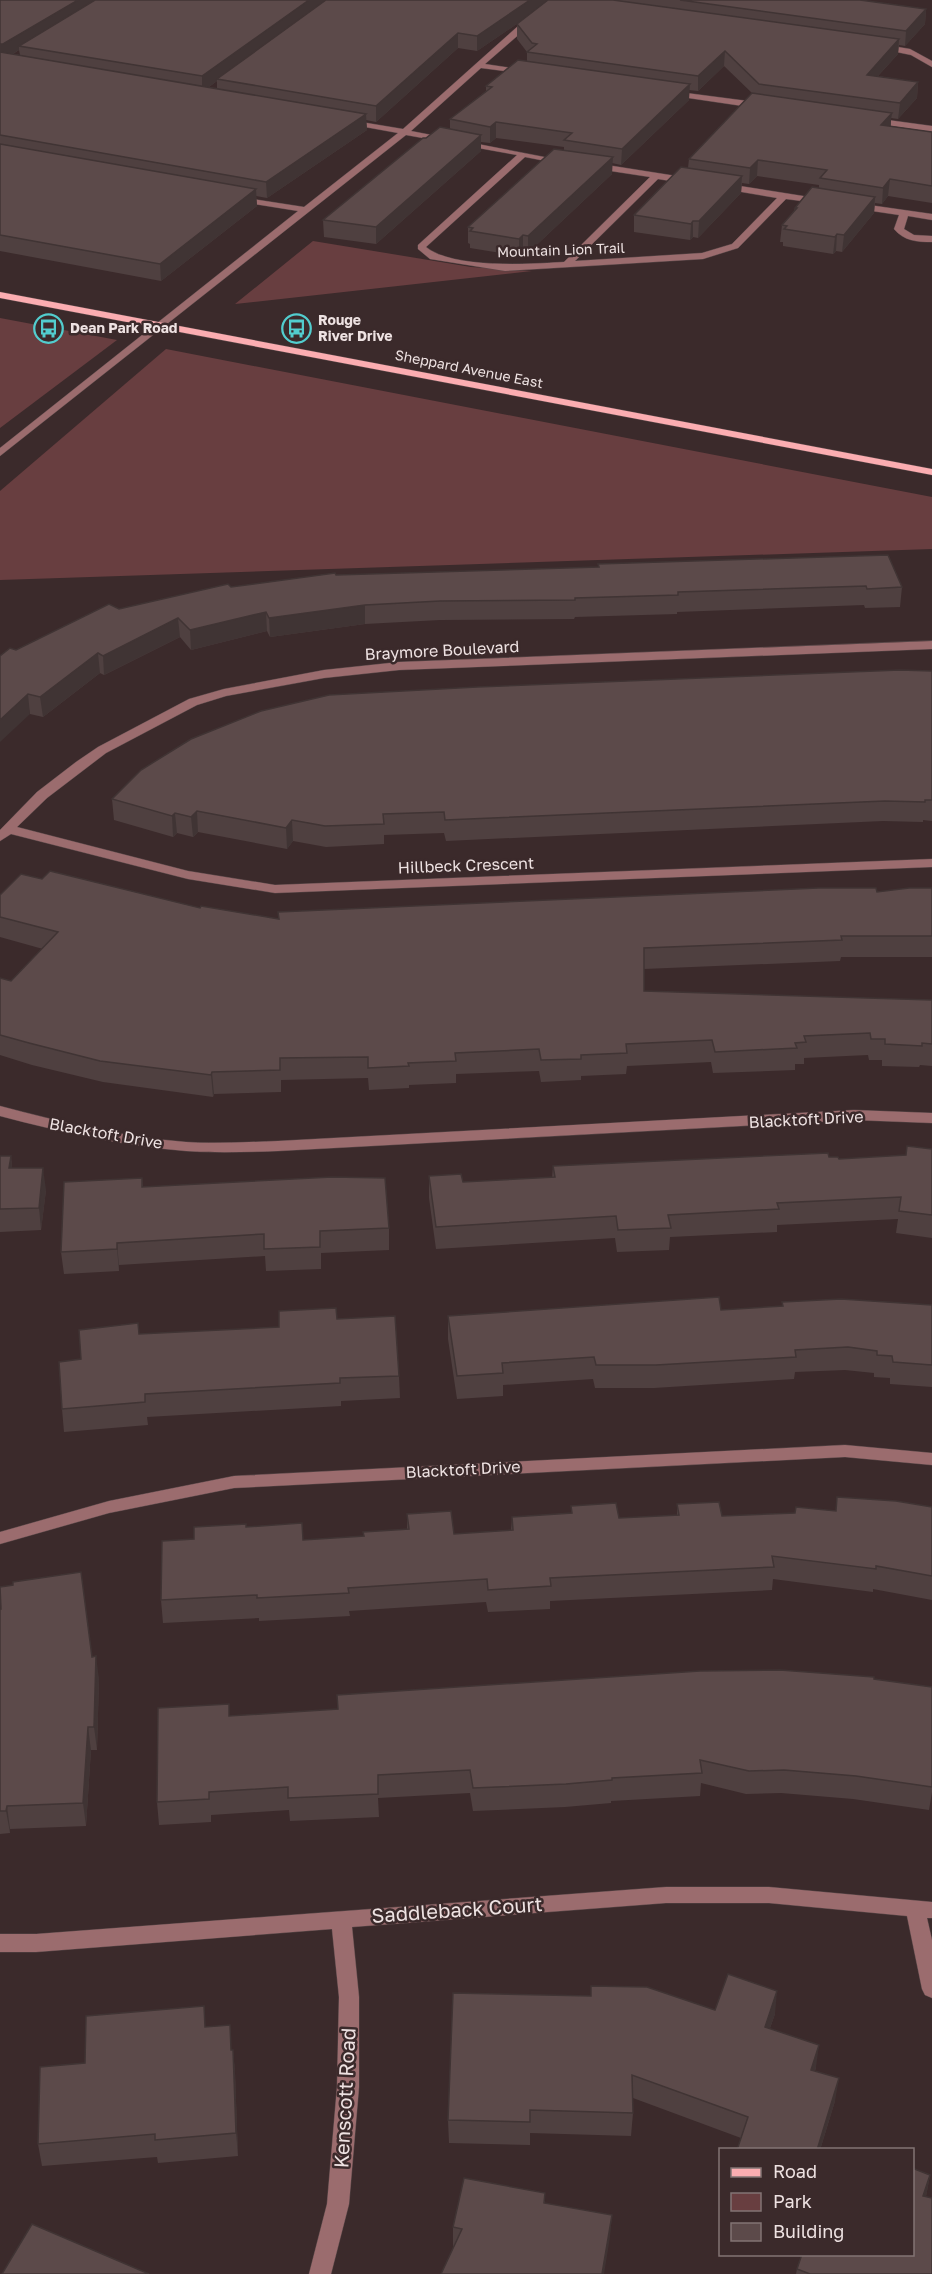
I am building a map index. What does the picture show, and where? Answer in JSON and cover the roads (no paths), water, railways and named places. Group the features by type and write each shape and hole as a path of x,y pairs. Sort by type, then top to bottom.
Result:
{"main road":[{"name":"Sheppard Avenue East","path":"0,295 932,472"}],"street":[{"path":"0,453 406,132 520,29 561,3"},
{"path":"874,45 909,51 923,56 932,65"},
{"path":"481,66 538,74"},
{"path":"665,92 770,106"},
{"path":"338,119 567,162"},
{"path":"862,120 932,129"},
{"name":"Mountain Lion Trail","path":"522,155 421,247 433,257 505,268 703,256 735,246 784,196"},
{"path":"579,164 699,183"},
{"path":"566,266 656,176"},
{"path":"710,184 828,202"},
{"path":"226,196 306,210"},
{"path":"850,206 932,217"},
{"path":"904,213 899,229 903,235 915,239 932,239"},
{"name":"Braymore Boulevard","path":"4,833 42,795 102,750 193,702 224,693 324,674 399,666 932,645"},
{"name":"Hillbeck Crescent","path":"4,833 188,875 275,889 932,863"},
{"name":"Blacktoft Drive","path":"0,1111 119,1138 173,1145 217,1147 854,1115 932,1118"},
{"name":"Blacktoft Drive","path":"0,1538 109,1507 234,1482 844,1451 932,1460"},
{"name":"Saddleback Court","path":"0,1943 36,1943 666,1895 769,1895 924,1908 932,1989"},
{"name":"Kenscott Road","path":"320,2274 338,2204 348,2087 349,1997 342,1919"}],"place":[{"name":"Dean Park Road","path":"49,328"},
{"name":"Rouge River Drive","path":"297,328"}]}
